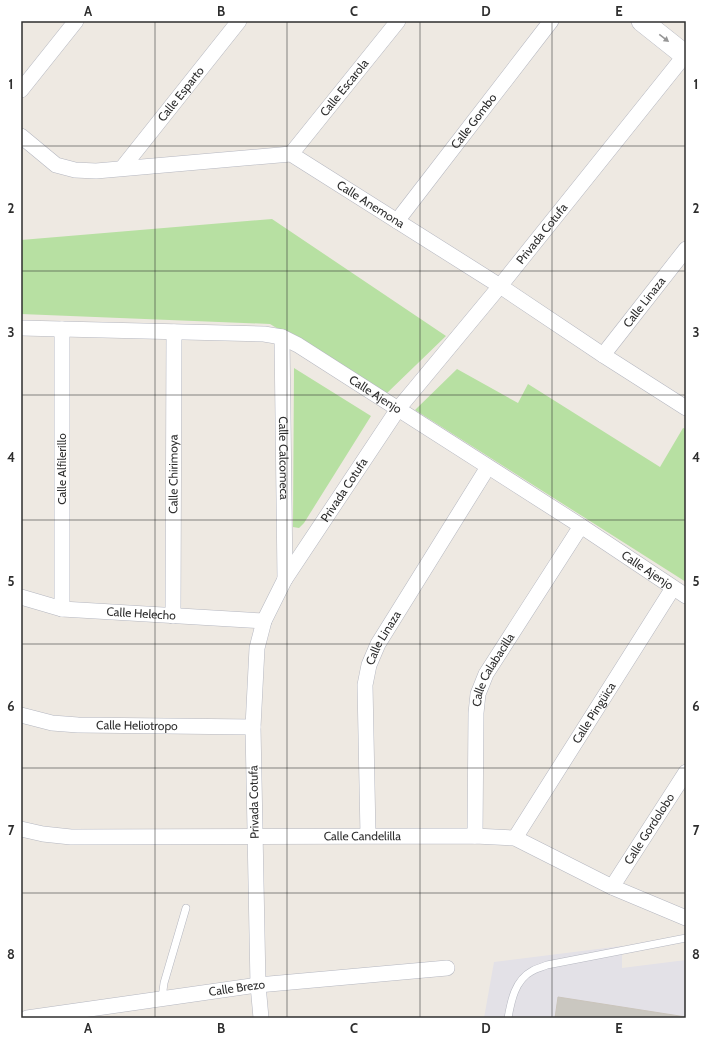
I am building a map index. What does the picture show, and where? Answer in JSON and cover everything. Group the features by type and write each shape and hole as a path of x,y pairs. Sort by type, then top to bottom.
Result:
{"main road":[{"path":"642,21 686,56"}],"street":[{"path":"21,90 76,21"},
{"name":"Calle Esparto","path":"123,168 239,21"},
{"name":"Calle Escarola","path":"291,154 398,21"},
{"name":"Calle Gombo","path":"397,221 551,21"},
{"name":"Privada Cotufa","path":"261,1018 258,984 253,727 257,648 264,621 285,579 398,409 500,286 686,56"},
{"path":"21,136 56,165 75,170 96,171 291,154"},
{"name":"Calle Anemona","path":"291,154 500,286 603,355 686,408"},
{"name":"Calle Linaza","path":"603,355 681,265 686,250"},
{"name":"Calle Ajenjo","path":"21,328 264,334 282,337 298,345 581,526 680,592"},
{"name":"Calle Alfilerillo","path":"62,329 62,609"},
{"name":"Calle Chirimoya","path":"173,616 174,332"},
{"name":"Calle Calcomeca","path":"282,337 285,579"},
{"name":"Calle Linaza","path":"368,835 365,685 370,665 378,644 488,467"},
{"name":"Calle Calabacilla","path":"475,836 476,713 478,694 486,674 581,526"},
{"name":"Calle Pingüica","path":"515,838 680,592"},
{"name":"Calle Helecho","path":"21,597 62,609 264,621"},
{"name":"Calle Heliotropo","path":"21,715 52,723 78,725 253,727"},
{"name":"Calle Gordolobo","path":"612,887 686,772"},
{"name":"Calle Candelilla","path":"21,829 43,834 70,837 255,837 368,835 515,838 612,887 686,918"},
{"name":"Calle Brezo","path":"27,1018 258,984 447,968"}],"lane":[{"path":"162,998 164,983 186,908"},
{"path":"508,1018 513,996 521,980 532,971 548,965 686,938"}],"shaded area":[{"path":"622,946 622,968 686,960 686,1018 484,1018 494,962"}],"green space":[{"path":"272,219 446,336 386,394 270,324 21,314 21,240"},
{"path":"294,368 371,416 304,523 299,528 293,527"},
{"path":"457,369 518,403 528,384 660,467 683,428 686,429 686,582 415,410"}],"building":[{"path":"558,997 686,1017 686,1018 555,1018"}]}
